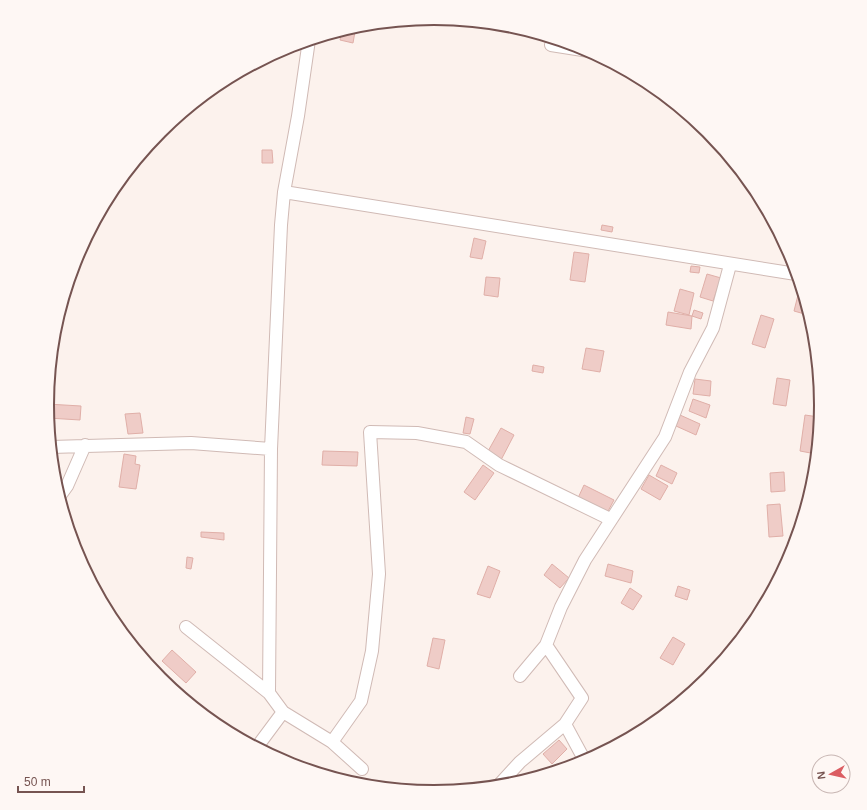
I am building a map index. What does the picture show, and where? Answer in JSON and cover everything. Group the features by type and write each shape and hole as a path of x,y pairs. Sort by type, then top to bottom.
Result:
{"street":[{"path":"551,45 559,46"},
{"path":"269,693 272,449 277,300 284,192 298,116 308,46"},
{"path":"284,192 730,265 790,273"},
{"path":"520,676 546,646 561,607 585,560 610,519 665,437 690,372 713,328 730,265"},
{"path":"332,742 361,701 372,651 379,574 370,432 417,433 466,442 499,465 610,519"},
{"path":"56,446 192,443 272,449"},
{"path":"63,491 85,445"},
{"path":"186,627 269,693 283,712 332,742 362,769"},
{"path":"505,778 520,762 565,724 582,698 546,646"},
{"path":"259,743 283,712"},
{"path":"565,724 582,755"}],"building":[{"path":"355,33 353,43 340,40 341,37"},
{"path":"262,150 272,150 273,163 262,163"},
{"path":"602,225 613,227 612,232 601,230"},
{"path":"474,238 486,241 482,259 470,257"},
{"path":"574,252 589,254 585,282 570,280"},
{"path":"691,266 700,267 699,273 690,272"},
{"path":"707,274 721,278 713,301 700,297"},
{"path":"486,277 500,278 498,297 484,295"},
{"path":"680,289 694,293 689,315 674,311"},
{"path":"798,297 802,313 794,311"},
{"path":"694,310 703,313 701,319 692,316"},
{"path":"668,312 692,316 691,329 666,325"},
{"path":"761,315 774,319 765,348 752,344"},
{"path":"586,348 604,351 600,372 582,369"},
{"path":"533,365 544,367 543,373 532,371"},
{"path":"777,378 790,380 786,406 773,404"},
{"path":"695,379 711,381 710,396 693,394"},
{"path":"693,399 710,405 706,418 689,411"},
{"path":"54,404 81,406 80,420 54,418"},
{"path":"140,413 143,433 128,434 125,414"},
{"path":"680,415 700,424 696,435 676,426"},
{"path":"805,415 814,416 810,453 800,451"},
{"path":"466,417 474,419 470,434 463,433"},
{"path":"501,428 514,435 501,460 487,453"},
{"path":"323,451 358,452 357,466 322,465"},
{"path":"124,454 136,456 135,464 140,465 136,489 119,487"},
{"path":"483,465 494,473 475,500 464,492"},
{"path":"661,465 677,473 672,484 656,476"},
{"path":"784,472 785,491 771,492 770,473"},
{"path":"649,475 668,486 660,500 641,489"},
{"path":"584,485 614,500 607,513 578,498"},
{"path":"780,504 783,536 769,537 767,505"},
{"path":"201,532 224,533 224,540 201,537"},
{"path":"187,557 193,558 191,569 186,568"},
{"path":"552,564 569,578 560,588 544,575"},
{"path":"608,564 633,571 631,583 605,576"},
{"path":"488,566 500,571 490,598 477,594"},
{"path":"678,586 690,590 687,600 675,596"},
{"path":"630,588 642,596 633,610 621,603"},
{"path":"673,637 685,644 673,665 660,658"},
{"path":"433,638 445,640 439,669 427,666"},
{"path":"172,650 196,672 186,683 162,661"},
{"path":"559,740 567,749 552,764 543,754"}]}
